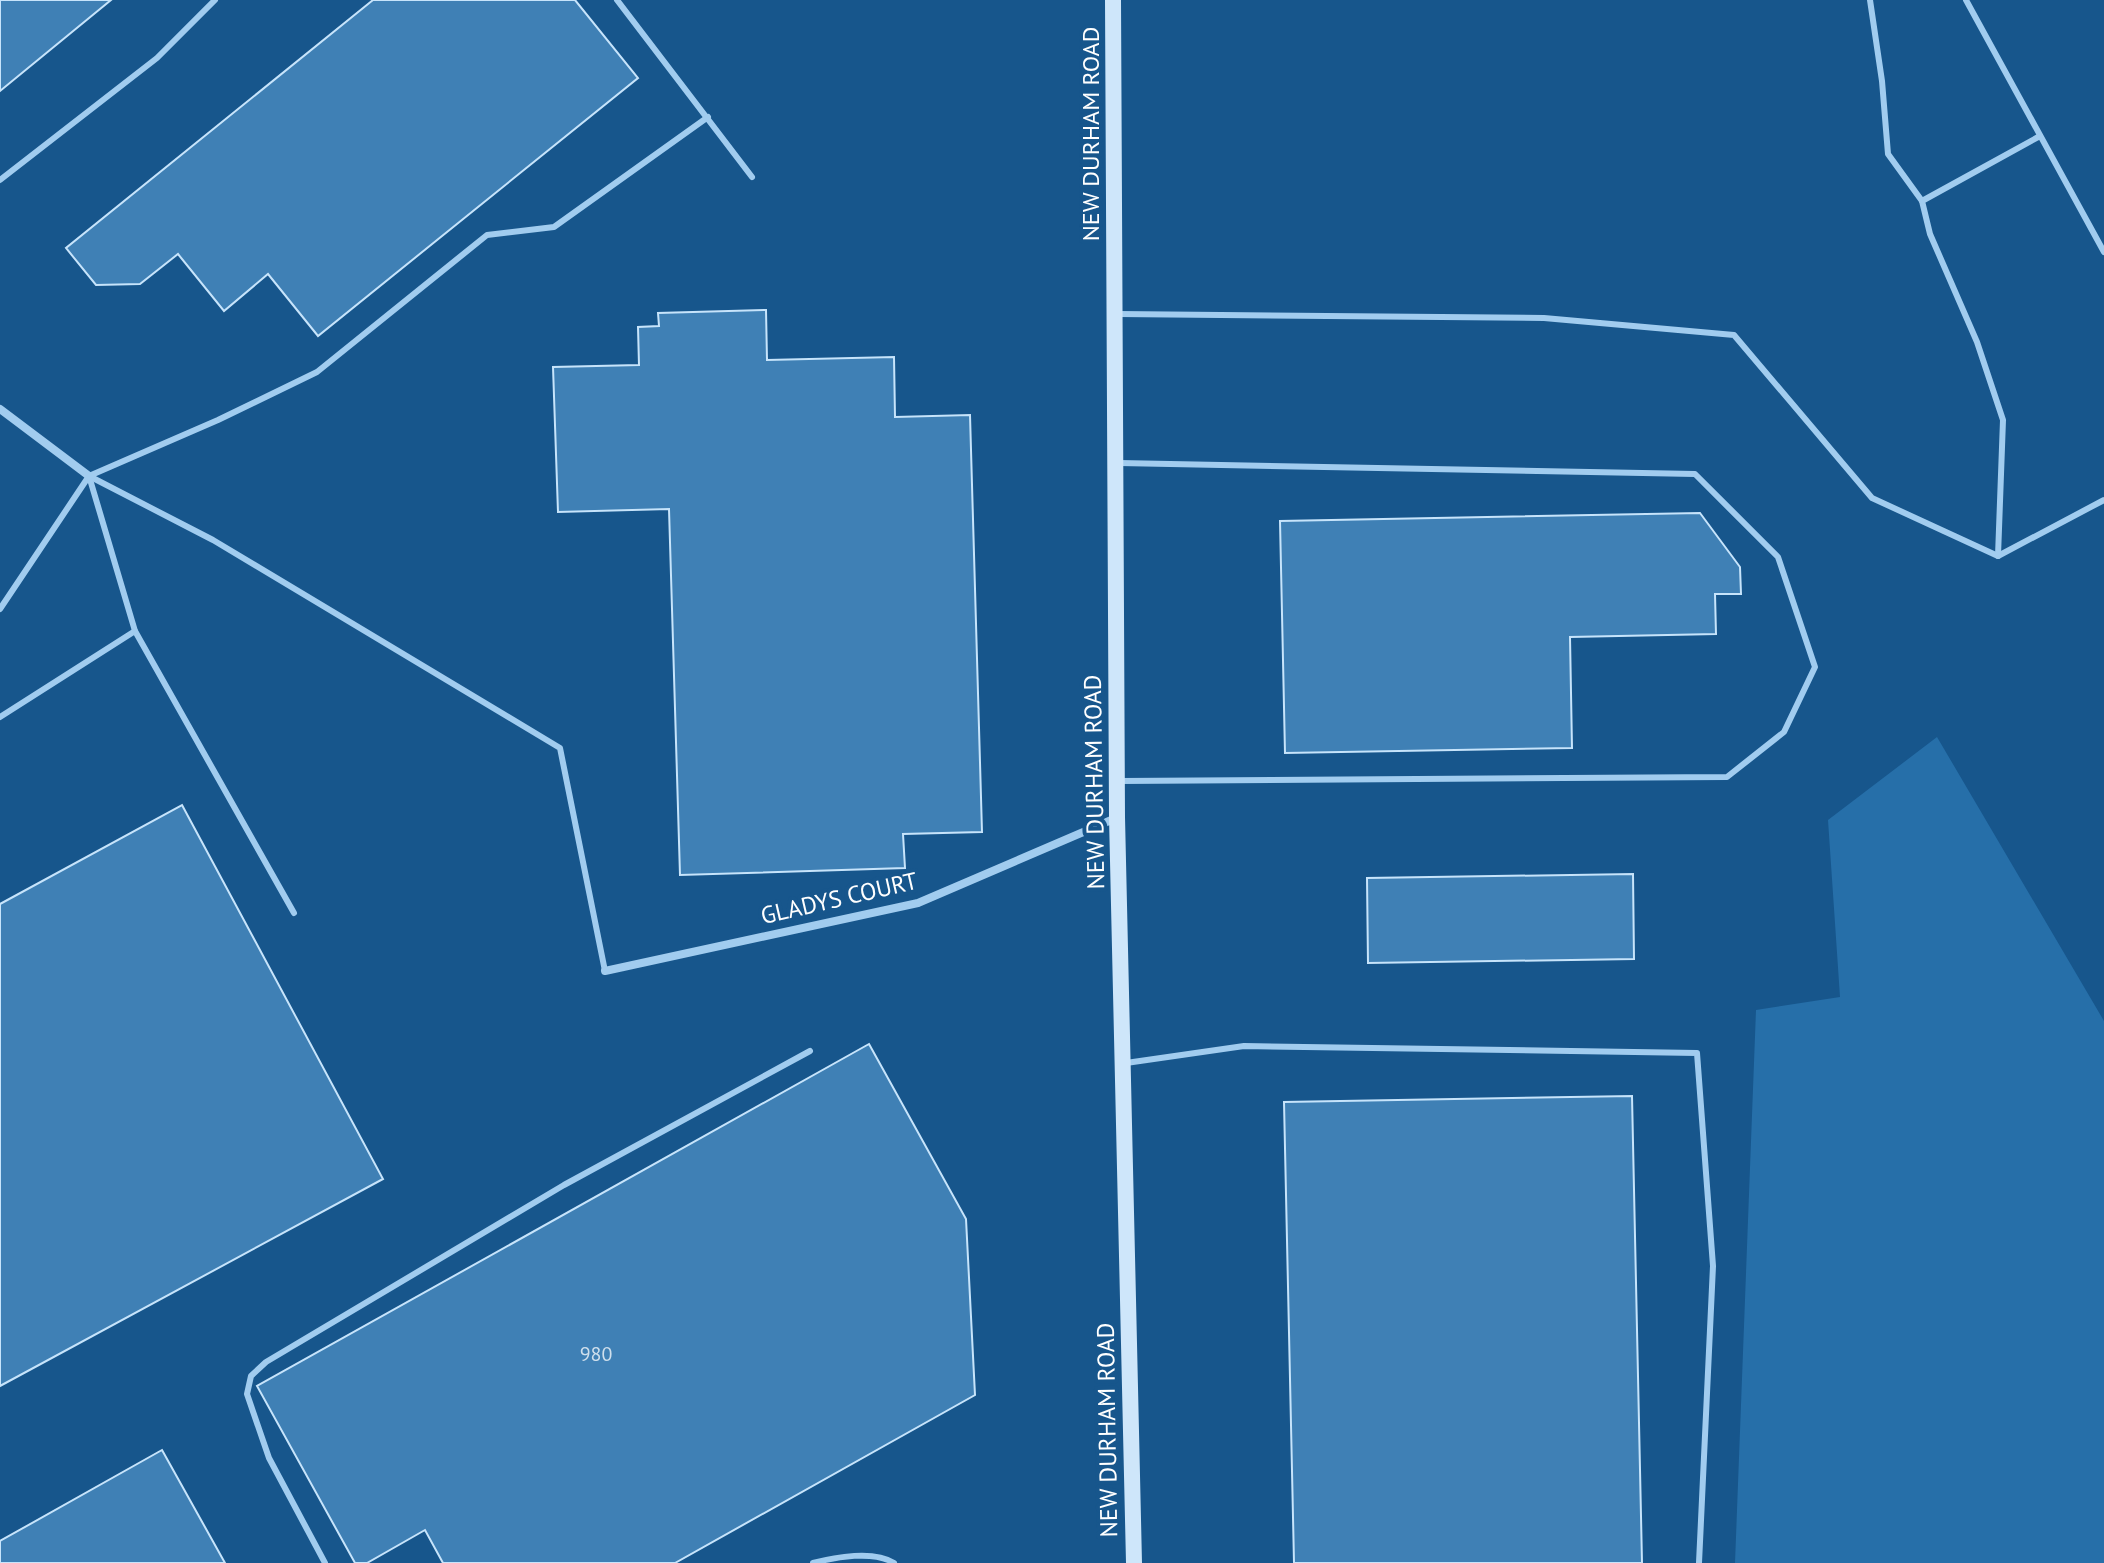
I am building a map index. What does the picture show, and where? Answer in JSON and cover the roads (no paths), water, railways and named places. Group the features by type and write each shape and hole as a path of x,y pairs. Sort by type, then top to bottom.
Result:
{"main road":[{"name":"NEW DURHAM ROAD","path":"1113,0 1117,817 1134,1563"}],"street":[{"path":"0,409 89,476"},
{"name":"GLADYS COURT","path":"605,971 918,903 1117,817"}],"lane":[{"path":"0,180 157,58 215,0"},
{"path":"617,0 752,177"},
{"path":"1870,0 1882,81 1888,154 1922,201 1930,234 1977,342 2003,420 1998,556"},
{"path":"1966,0 2104,252"},
{"path":"0,609 89,476 218,420 317,372 487,235 554,227 708,117"},
{"path":"1922,201 2040,136"},
{"path":"1114,314 1544,318 1734,335 1872,498 1998,556"},
{"path":"1116,463 1695,474 1778,557 1815,667 1784,732 1727,777 1117,781"},
{"path":"89,476 135,631 294,913"},
{"path":"89,476 213,540 560,748 605,971"},
{"path":"1998,556 2104,500"},
{"path":"0,717 135,631"},
{"path":"1122,1064 1244,1046 1697,1053 1713,1266 1699,1563"},
{"path":"325,1563 269,1458 247,1394 251,1376 266,1362 538,1200 810,1051"},
{"path":"813,1563 831,1558 884,1557 894,1563"}]}
